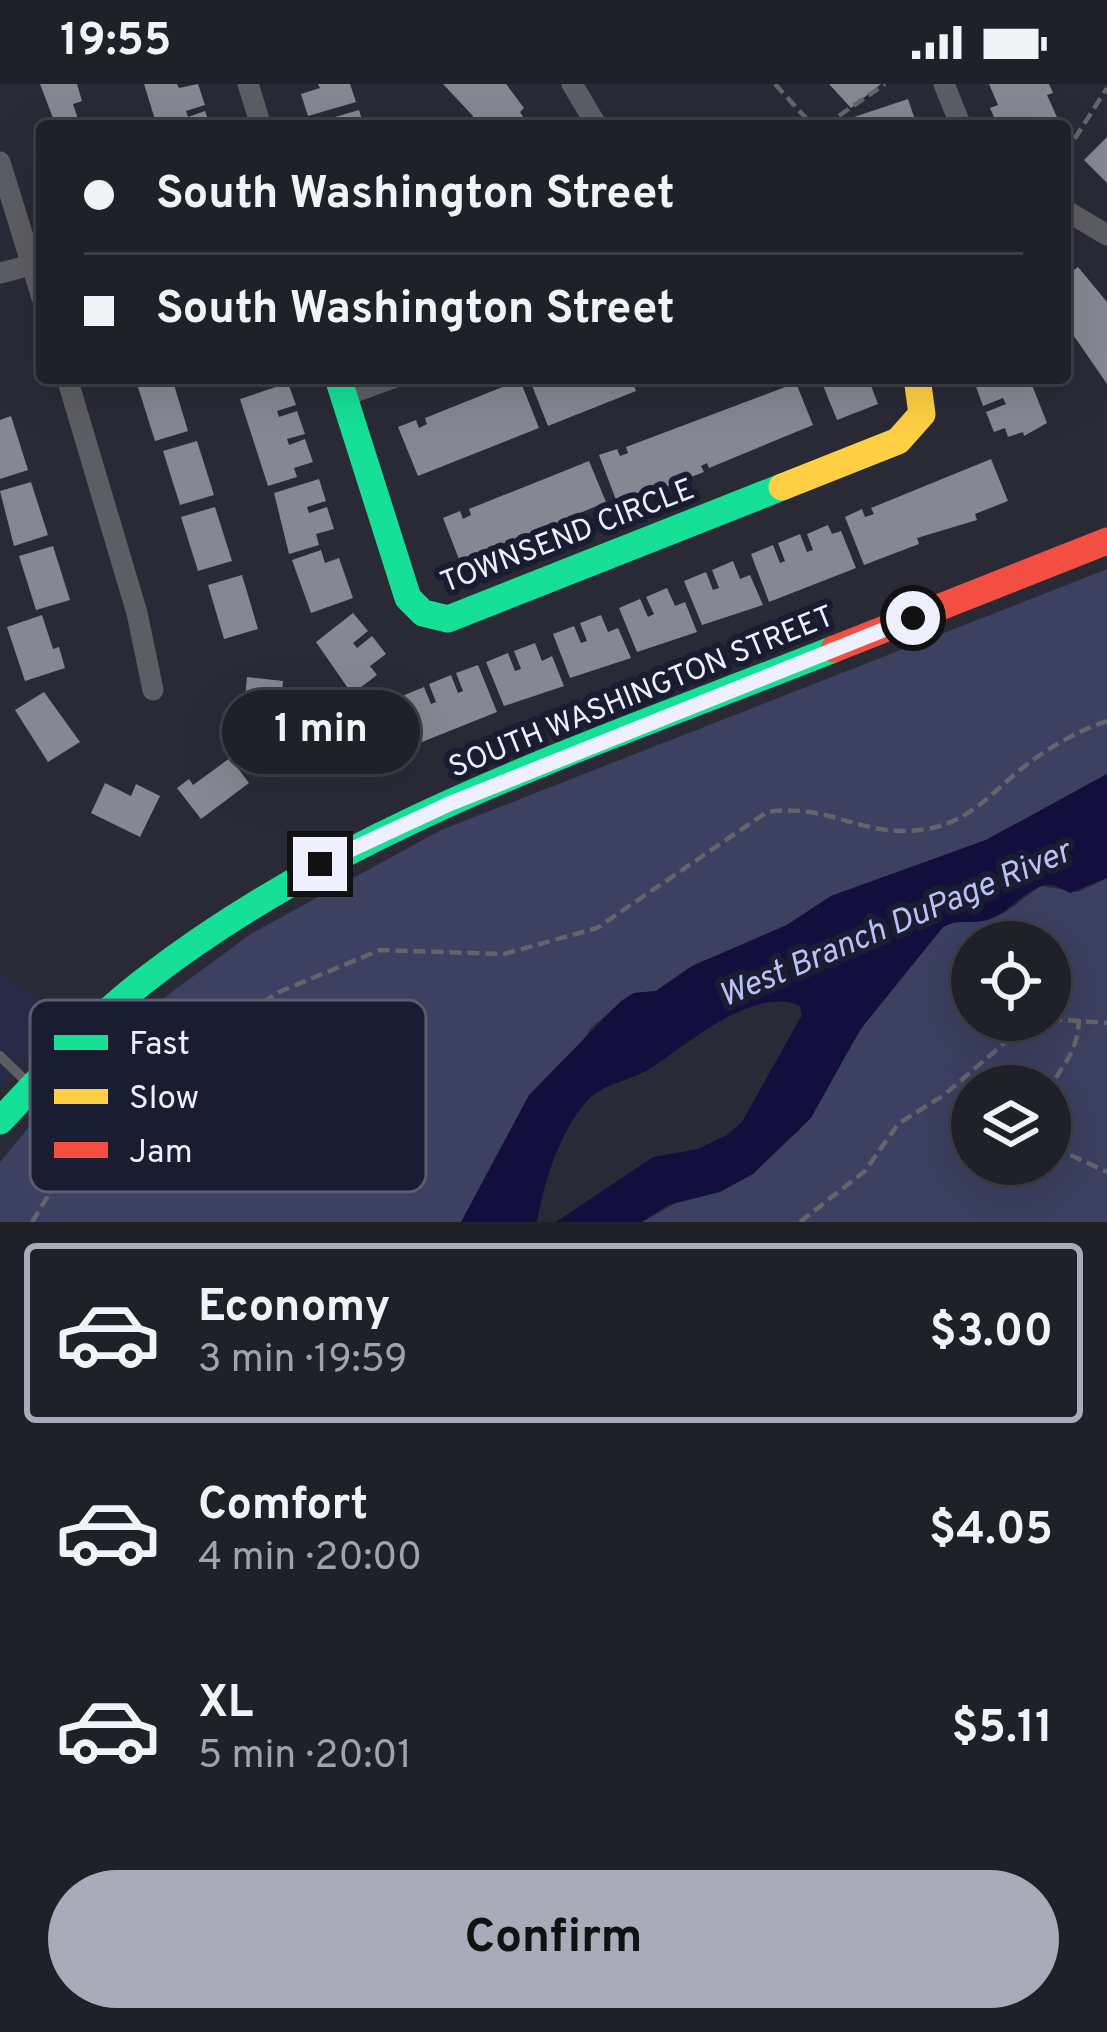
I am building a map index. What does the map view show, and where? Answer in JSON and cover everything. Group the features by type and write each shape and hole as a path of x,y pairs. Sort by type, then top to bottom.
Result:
{"main road":[{"name":"TOWNSEND CIRCLE","path":"341,387 408,598 423,613 448,619 898,441 922,420 926,405 919,384"},
{"name":"SOUTH WASHINGTON STREET","path":"124,1000 191,945 294,878 369,839 1107,541"},
{"name":"SOUTH WASHINGTON STREET","path":"0,1121 30,1085"}],"street":[{"path":"248,84 259,120"},
{"path":"572,84 593,120"},
{"path":"944,84 959,120"},
{"path":"0,162 36,280"},
{"path":"1071,214 1107,235"},
{"path":"0,274 31,265"},
{"path":"69,384 137,613 153,690"}],"lane":[{"path":"0,1056 30,1085"}],"path":[{"path":"775,84 808,120"},
{"path":"833,120 885,84"},
{"path":"1071,145 1107,88 1096,85"},
{"path":"267,1000 380,950 504,955 597,928 767,812 799,808 865,830 934,828 967,816 1057,744 1107,721"},
{"path":"1071,1019 1107,1022"},
{"path":"1069,1065 1079,1019"},
{"path":"800,1222 865,1171 898,1124 944,1095 1008,1041"},
{"path":"1071,1155 1107,1172"},
{"path":"32,1222 51,1192"}],"shaded area":[{"path":"1107,569 1107,774 986,840 831,896 787,925 692,966 656,991 634,993 622,1001 591,1028 463,1222 0,1222 0,1162 30,1126 30,1192 426,1192 426,1000 161,1000 252,933 441,830"},
{"path":"1107,878 1107,1222 642,1222 687,1197 720,1192 799,1131 871,1013 943,927 951,924 951,1041 1071,1041 1071,921 982,921 998,916 1041,886 1078,892"},
{"path":"0,971 40,1000 30,1000 30,1057 0,1089"}],"water":[{"name":"West Branch DuPage River","path":"1107,774 1107,878 1070,893 1053,885 1042,886 990,919 951,921 943,927 860,1030 811,1118 753,1174 720,1192 668,1205 642,1222 556,1222 653,1157 698,1149 742,1122 802,1015 800,1006 782,1002 742,1010 651,1068 593,1095 560,1143 537,1222 461,1222 529,1095 621,1001 634,993 656,991 692,966 787,925 831,896 986,840"}],"building":[{"path":"40,84 77,84 82,101 73,104 78,120 54,120"},
{"path":"144,84 177,84 179,88 198,84 205,105 186,111 188,117 205,111 208,120 155,120"},
{"path":"318,84 350,84 356,102 308,116 301,94 320,88"},
{"path":"443,84 506,84 524,108 520,112 525,120 471,120 473,116"},
{"path":"829,84 881,84 851,108"},
{"path":"989,84 1049,84 1053,93 1047,95 1058,120 995,120 990,108 998,105"},
{"path":"908,99 915,120 855,120"},
{"path":"359,110 362,120 328,120"},
{"path":"1107,137 1107,183 1084,160"},
{"path":"1078,267 1107,302 1107,384 1071,332 1071,272"},
{"path":"174,384 188,431 155,441 138,387"},
{"path":"288,384 296,405 277,411 279,417 297,411 305,434 287,439 289,445 305,439 313,462 294,468 297,477 268,486 240,399"},
{"path":"510,384 522,384 539,428 418,476 398,427 416,420 419,428 427,424 425,418"},
{"path":"531,384 638,384 636,391 548,426"},
{"path":"793,384 813,425 709,468 707,463 701,466 704,472 618,505 599,455 617,449 620,456 628,453 626,447"},
{"path":"822,384 870,384 878,404 837,420"},
{"path":"975,384 1032,384 1047,423 1024,436 1023,432 1008,437 1005,428 994,432 986,412 1006,404 1003,398 983,406"},
{"path":"11,416 28,470 0,479 0,420"},
{"path":"197,441 214,495 180,505 163,451"},
{"path":"991,459 1008,501 975,514 977,520 917,538 919,544 864,565 845,517 862,509 865,517 874,514 871,508"},
{"path":"589,461 606,502 573,516 575,521 514,540 516,545 462,567 443,518 460,511 463,519 471,515 469,509"},
{"path":"319,479 326,501 307,507 309,513 327,507 334,529 316,534 319,545 289,554 274,493"},
{"path":"31,482 48,535 14,546 0,491"},
{"path":"215,507 232,561 198,571 181,517"},
{"path":"828,525 832,534 841,531 856,568 769,602 751,554 773,545 780,563 785,561 778,543 800,534 807,552 813,550 807,534"},
{"path":"53,546 70,600 36,610 19,556"},
{"path":"321,550 325,563 339,558 353,598 311,613 292,560"},
{"path":"733,561 740,579 750,575 763,605 702,625 684,581 706,572 713,590 719,588 712,570"},
{"path":"242,575 258,629 224,639 208,585"},
{"path":"667,588 675,606 685,602 697,632 637,652 619,608 640,599 648,617 654,614 646,597"},
{"path":"353,613 368,631 353,643 357,648 372,636 386,654 370,666 377,675 352,694 316,642"},
{"path":"42,615 65,668 25,681 7,627"},
{"path":"601,615 608,632 618,628 631,658 570,678 553,634 574,626 581,643 587,641 580,623"},
{"path":"535,643 542,661 552,656 564,686 504,706 486,662 508,653 515,671 521,669 514,651"},
{"path":"478,665 497,712 412,746 400,718 409,714 402,696 424,687 431,704 436,702 429,684 451,675 458,693 463,691 456,673"},
{"path":"247,677 283,681 278,733 242,729"},
{"path":"44,692 80,742 48,762 15,710"},
{"path":"230,758 249,783 201,819 177,788 189,779 193,785"},
{"path":"105,783 131,796 136,784 160,796 140,837 91,813"}],"traffic: fast":[{"path":"340,384 408,598 423,613 448,619 782,487"},
{"path":"121,1000 222,925 389,831 566,754 834,649"},
{"path":"0,1121 30,1090"}],"traffic: slow":[{"path":"782,487 898,441 922,414 918,384"}],"traffic: jam":[{"path":"834,649 1107,541"}],"route":[{"path":"320,864 449,804 913,618"}]}
